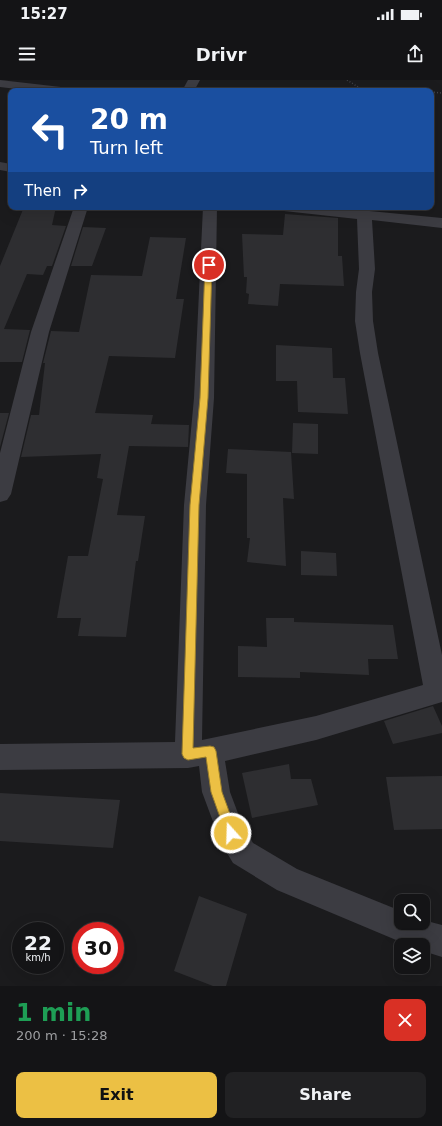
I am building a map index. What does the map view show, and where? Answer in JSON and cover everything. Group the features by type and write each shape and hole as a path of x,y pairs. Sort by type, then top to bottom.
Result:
{"street":[{"path":"0,83 38,88"},
{"path":"0,494 40,332 80,210"},
{"path":"210,210 204,398 195,505 199,753 216,792 231,833 243,852 287,880 416,933 442,941"},
{"path":"314,210 442,223"},
{"path":"0,757 199,753 316,728 439,692 369,353 364,321 364,292 367,269 364,215"}],"path":[{"path":"347,80 359,88"}],"building":[{"path":"23,210 55,210 52,225 66,226 52,266 47,266 43,275 27,274 4,329 30,330 22,362 0,362 0,266"},
{"path":"285,214 338,218 338,256 342,256 344,286 280,284 278,306 248,304 249,294 246,293 247,277 244,277 242,234 283,235"},
{"path":"83,227 106,228 92,266 71,266"},
{"path":"150,237 186,238 176,299 184,299 175,358 109,356 95,413 153,415 151,424 189,425 188,447 129,446 117,515 145,516 138,561 136,561 126,637 78,636 81,618 57,618 68,556 88,556 103,479 97,478 101,454 21,457 31,415 39,415 45,363 43,363 51,331 79,332 91,275 142,276"},
{"path":"276,345 332,348 333,378 345,378 348,414 298,412 297,381 276,381"},
{"path":"0,413 9,413 0,447"},
{"path":"293,423 318,424 318,454 292,453"},
{"path":"228,449 291,452 294,499 283,498 286,566 247,562 250,538 247,538 247,474 226,473"},
{"path":"301,551 336,553 337,576 301,575"},
{"path":"266,618 294,618 294,622 393,625 398,659 368,659 369,675 300,672 300,678 238,677 238,646 267,647"},
{"path":"433,706 442,726 442,733 393,744 384,721"},
{"path":"289,764 291,779 311,779 318,805 252,818 242,773"},
{"path":"442,776 442,829 394,830 386,777"},
{"path":"0,793 120,800 113,848 0,841"},
{"path":"199,896 247,914 226,986 213,986 174,971"}],"route":[{"path":"209,265 204,398 195,505 188,754 210,751 216,792 231,833"}]}
